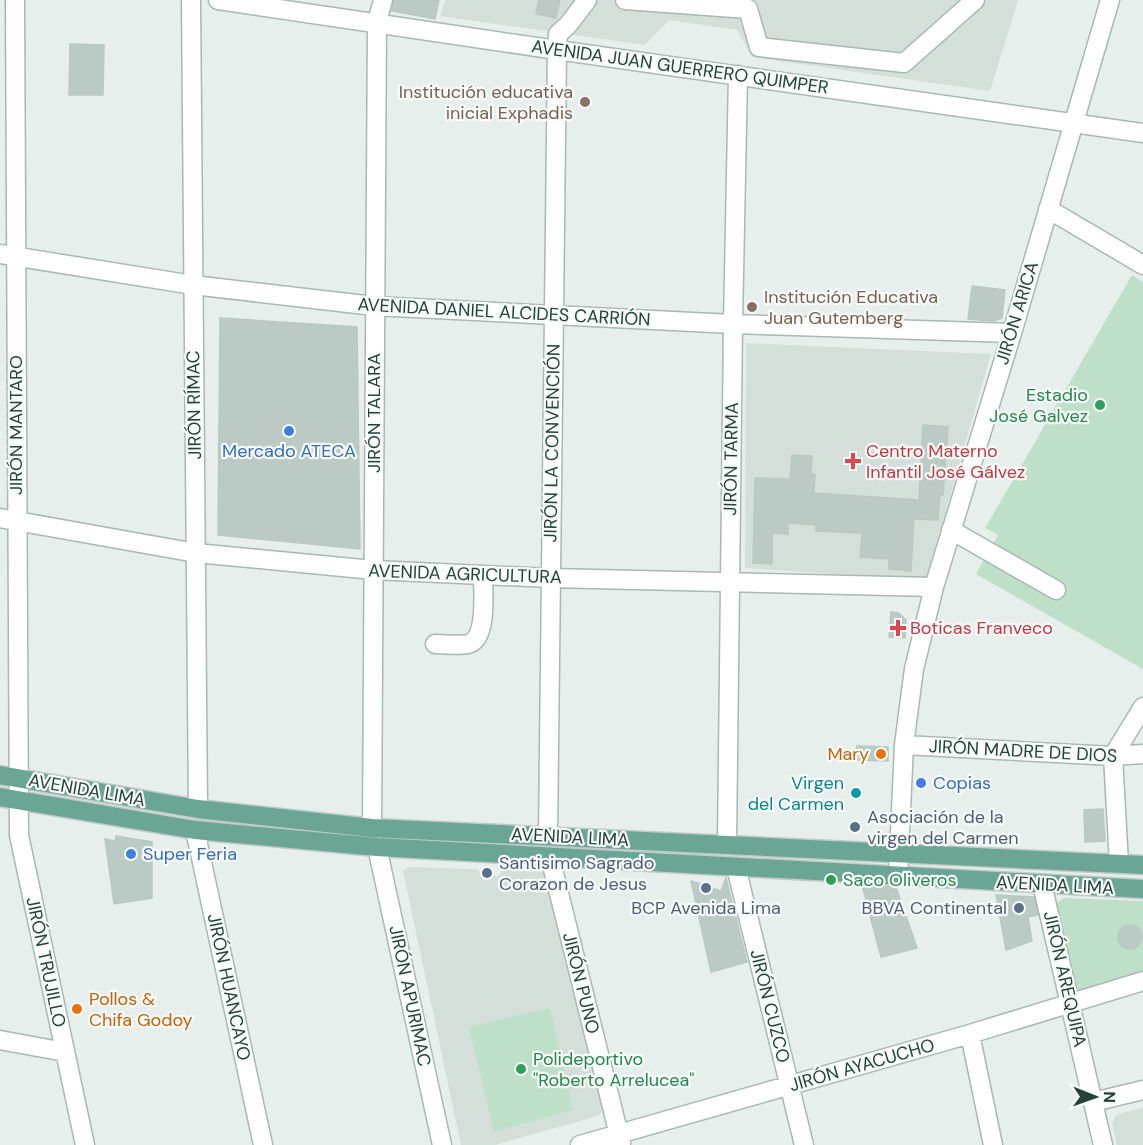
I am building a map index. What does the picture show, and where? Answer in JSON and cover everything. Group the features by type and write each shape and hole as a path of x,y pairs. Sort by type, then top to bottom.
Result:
{"main road":[{"name":"AVENIDA LIMA","path":"0,776 198,809 372,828 1143,865"},
{"name":"AVENIDA LIMA","path":"9,799 195,830 377,847 1143,890"}],"street":[{"name":"JIRÓN MANTARO","path":"15,0 8,256 8,520 18,779"},
{"name":"JIRÓN RÍMAC","path":"191,0 198,809"},
{"name":"AVENIDA JUAN GUERRERO QUIMPER","path":"218,0 1143,133"},
{"name":"JIRÓN TALARA","path":"372,828 377,22 383,0"},
{"path":"557,50 558,34 568,25 586,0"},
{"path":"625,0 748,9 759,47 904,63 975,0"},
{"name":"JIRÓN ARICA","path":"898,876 904,745 914,669 934,587 1110,0"},
{"name":"JIRÓN LA CONVENCIÓN","path":"548,836 557,50"},
{"name":"JIRÓN TARMA","path":"727,844 732,324 738,75"},
{"path":"1048,209 1143,265"},
{"name":"AVENIDA DANIEL ALCIDES CARRIÓN","path":"8,256 193,285 374,306 732,324 1012,333"},
{"name":"AVENIDA AGRICULTURA","path":"8,520 196,553 373,570 551,578 934,587"},
{"path":"951,530 1056,590"},
{"path":"435,644 468,644 477,639 482,630 483,575"},
{"path":"1119,864 1113,756 1143,707"},
{"name":"JIRÓN MADRE DE DIOS","path":"904,745 1113,756 1143,754"},
{"name":"JIRÓN TRUJILLO","path":"18,779 9,799 19,835 85,1145"},
{"name":"JIRÓN HUANCAYO","path":"195,830 263,1145"},
{"name":"JIRÓN APURIMAC","path":"377,847 442,1145"},
{"name":"JIRÓN PUNO","path":"550,857 620,1139"},
{"name":"JIRÓN CUZCO","path":"736,867 804,1145"},
{"name":"JIRÓN AREQUIPA","path":"1042,884 1103,1145"},
{"name":"JIRÓN AYACUCHO","path":"580,1145 620,1139 790,1085 970,1034 1143,981"},
{"path":"970,1034 993,1145"},
{"path":"0,1040 65,1052"},
{"path":"1093,1102 1143,1089"}],"shaded area":[{"path":"445,0 1018,0 990,91 752,57 737,30 669,20 645,45 440,16"},
{"name":"Centro Materno Infantil José Gálvez","path":"746,343 991,354 926,580 745,568"},
{"path":"409,867 477,869 483,875 498,876 502,870 546,872 604,1110 598,1116 495,1145 461,1145 403,871"},
{"path":"1143,1108 1143,1145 1117,1145 1112,1123 1117,1114"}],"green space":[{"name":"Estadio José Galvez","path":"1132,275 1143,282 1143,669 976,574 998,535 985,528"},
{"path":"1064,898 1143,901 1143,972 1081,991 1074,989 1056,904"},
{"name":"Polideportivo \"Roberto Arrelucea\"","path":"550,1008 573,1110 494,1132 469,1027"}],"building":[{"path":"394,0 439,0 435,19 392,11"},
{"path":"539,0 560,0 556,18 536,14"},
{"path":"70,44 104,45 103,95 69,95"},
{"path":"972,286 1005,290 1002,318 994,321 968,319"},
{"name":"Mercado ATECA","path":"220,318 357,327 360,549 218,535"},
{"path":"923,425 948,427 943,495 940,494 938,520 914,519 911,571 889,569 889,559 860,557 862,533 816,531 816,525 788,523 788,534 772,533 772,564 753,563 755,478 790,479 792,455 812,456 811,474 815,474 814,493 919,500"},
{"name":"Boticas Franveco","path":"891,612 899,613 906,620 905,638 889,637"},
{"path":"857,746 888,747 888,761 856,760"},
{"path":"1103,809 1105,841 1085,842 1084,810"},
{"path":"116,836 152,842 152,898 114,904 105,839 115,841"},
{"path":"726,878 747,962 711,972 691,881 721,891"},
{"path":"862,885 896,887 917,948 881,957"},
{"path":"996,895 1034,897 1038,915 1028,917 1032,941 1006,950"},
{"path":"1130,925 1135,926 1141,932 1141,942 1135,948 1130,949 1125,948 1119,942 1118,937 1119,932 1125,926"}],"place":[{"name":"Institución educativa inicial Exphadis","path":"585,102"},
{"name":"Institución Educativa Juan Gutemberg","path":"752,307"},
{"name":"Estadio José Galvez","path":"1100,405"},
{"name":"Mercado ATECA","path":"289,431"},
{"name":"Centro Materno Infantil José Gálvez","path":"853,461"},
{"name":"Boticas Franveco","path":"898,628"},
{"name":"Mary","path":"881,754"},
{"name":"Copias","path":"921,783"},
{"name":"Virgen del Carmen","path":"856,793"},
{"name":"Asociación de la virgen del Carmen","path":"855,827"},
{"name":"Super Feria","path":"131,854"},
{"name":"Santisimo Sagrado Corazon de Jesus","path":"487,873"},
{"name":"Saco Oliveros","path":"831,880"},
{"name":"BCP Avenida Lima","path":"706,888"},
{"name":"BBVA Continental","path":"1019,908"},
{"name":"Pollos & Chifa Godoy","path":"77,1009"},
{"name":"Polideportivo \"Roberto Arrelucea\"","path":"521,1069"}]}
